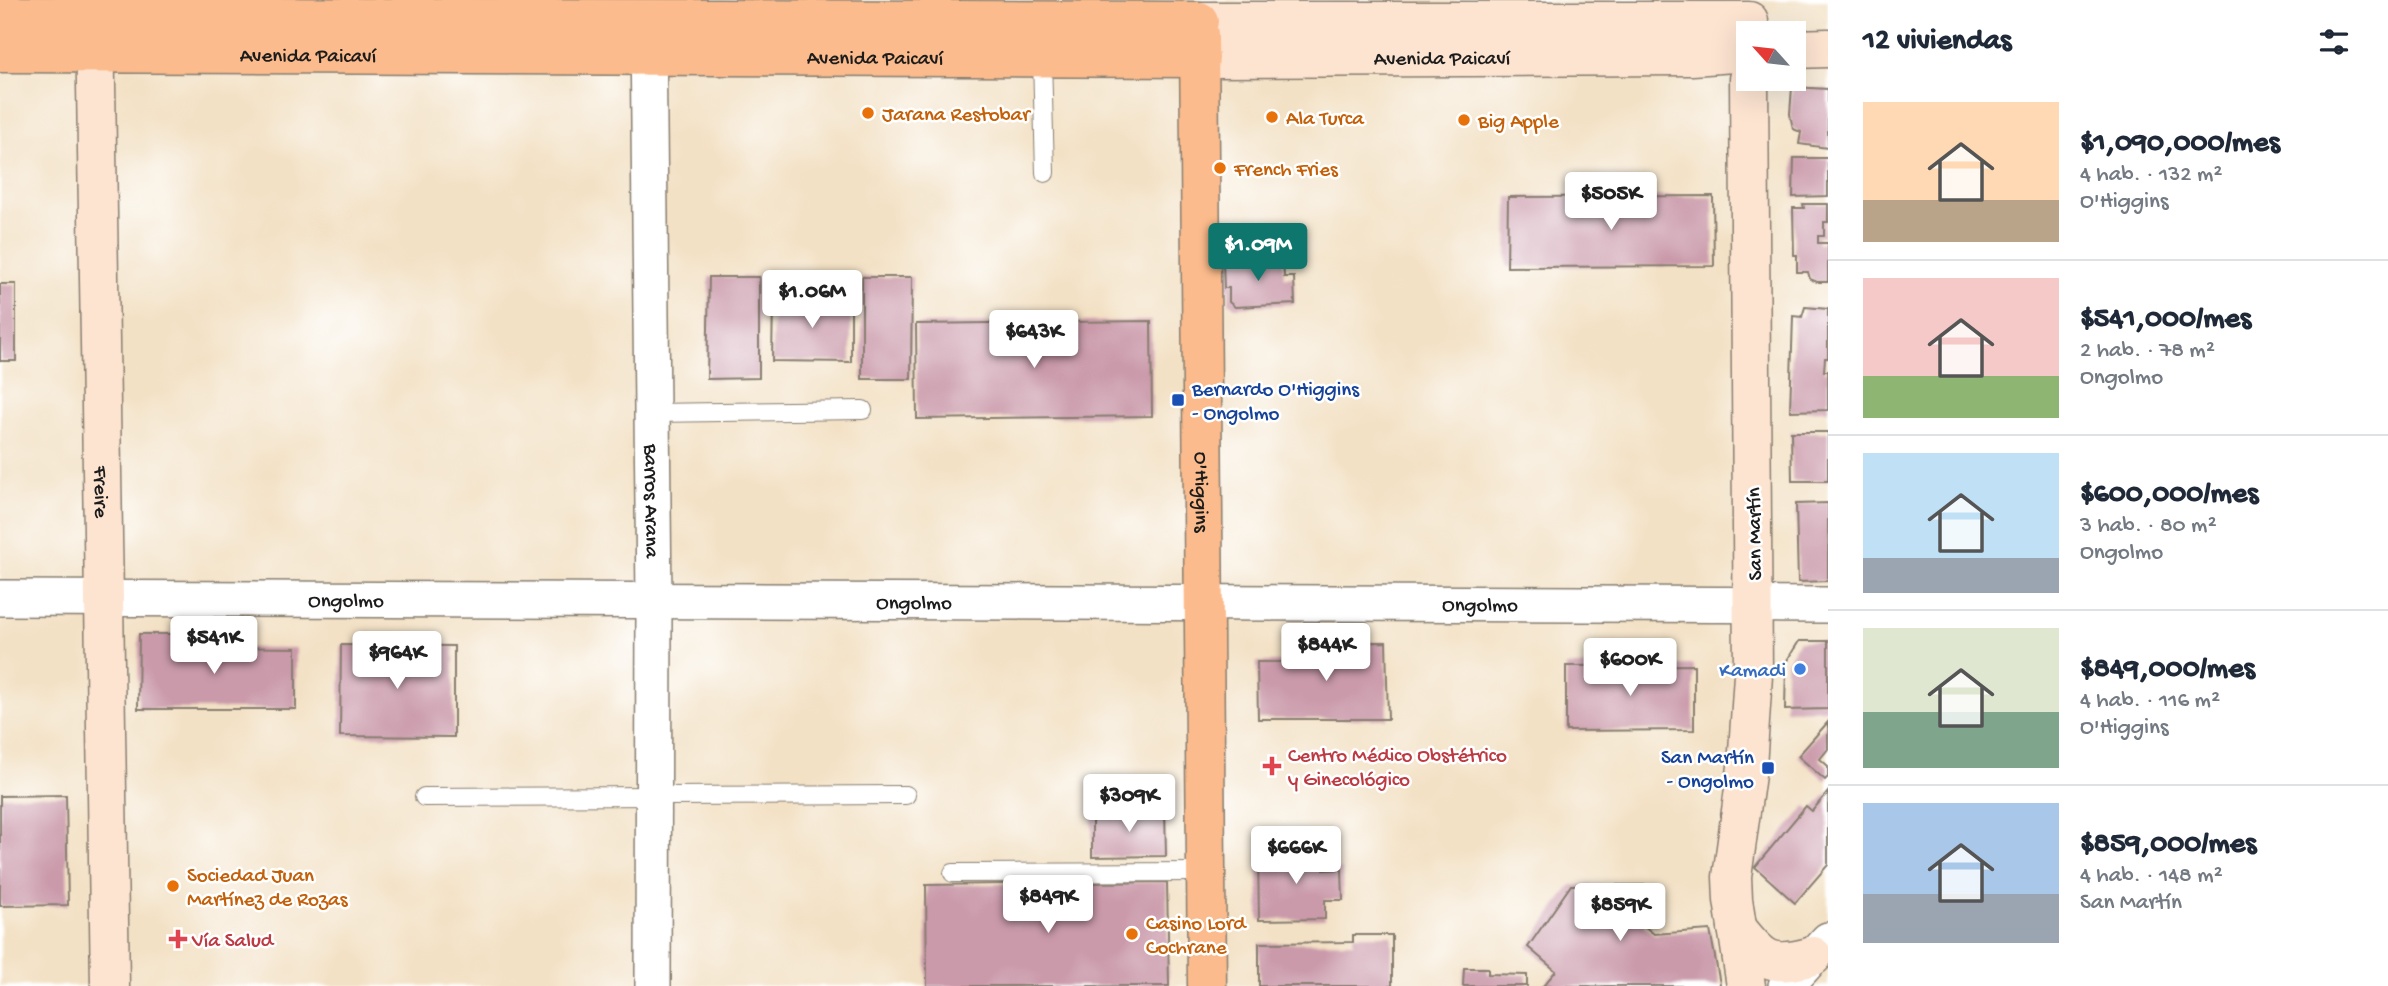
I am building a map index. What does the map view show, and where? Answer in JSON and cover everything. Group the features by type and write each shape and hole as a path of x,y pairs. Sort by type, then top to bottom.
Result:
{"main road":[{"name":"Avenida Paicaví","path":"0,16 95,8 329,8 649,37 1042,58 1684,56 1736,33"},
{"name":"Freire","path":"95,8 110,986"},
{"name":"Avenida Paicaví","path":"0,53 95,54 649,37 1199,11 1736,27"},
{"name":"O'Higgins","path":"1199,11 1207,986"},
{"path":"1806,49 1828,48"},
{"name":"San Martín","path":"1746,986 1732,871 1750,737 1754,604 1749,91"},
{"path":"1737,928 1755,950 1768,959 1791,962 1821,948"}],"street":[{"name":"Barros Arana","path":"649,37 654,601 653,986"},
{"name":"Ongolmo","path":"0,598 1828,605"},
{"path":"1786,986 1821,948"}],"lane":[{"path":"1042,58 1045,173"},
{"path":"653,413 863,410"},
{"path":"424,797 906,795"},
{"path":"953,873 1206,872"}],"building":[{"path":"1806,88 1828,89 1828,148 1799,144 1801,132 1793,129 1790,114 1792,91 1806,91"},
{"path":"1794,158 1828,158 1828,196 1793,197"},
{"path":"1713,196 1714,266 1507,267 1508,197"},
{"path":"1803,204 1828,204 1828,222 1824,222 1824,236 1818,236 1818,243 1828,243 1828,282 1810,279 1808,272 1797,272 1793,208 1804,208"},
{"path":"1283,259 1284,277 1294,277 1295,304 1235,307 1229,302 1229,288 1224,288 1223,261"},
{"path":"709,277 759,277 759,378 707,379"},
{"path":"862,277 912,277 911,379 862,379"},
{"path":"0,284 16,284 16,361 0,361"},
{"path":"773,299 851,299 851,362 772,361"},
{"path":"1805,307 1828,309 1828,358 1825,358 1824,371 1828,371 1828,410 1790,411 1793,316 1802,317"},
{"path":"1151,321 1152,416 917,419 916,324"},
{"path":"1791,432 1828,432 1828,481 1792,481"},
{"path":"1828,503 1828,581 1798,582 1796,504"},
{"path":"139,634 180,634 180,647 296,648 296,709 138,709"},
{"path":"1799,641 1828,641 1828,709 1785,710 1786,662"},
{"path":"1386,642 1388,719 1258,719 1257,662 1288,662 1289,643"},
{"path":"341,645 454,646 454,737 340,736"},
{"path":"1694,665 1694,730 1566,731 1566,666"},
{"path":"1828,722 1828,749 1820,759 1828,766 1828,777 1825,780 1798,756"},
{"path":"1828,792 1828,865 1795,903 1755,867 1806,806 1812,811"},
{"path":"66,795 68,905 0,906 0,796"},
{"path":"1165,809 1166,856 1092,857 1092,812"},
{"path":"1323,852 1324,870 1342,869 1343,900 1325,900 1325,919 1259,920 1258,853"},
{"path":"1167,882 1169,986 927,986 926,885"},
{"path":"1571,885 1654,885 1644,926 1654,934 1710,930 1720,984 1543,986 1556,971 1528,947"},
{"path":"1353,935 1392,935 1392,986 1259,986 1259,943 1353,942"},
{"path":"1464,968 1488,968 1488,974 1527,975 1527,986 1463,986"}],"place":[{"name":"Jarana Restobar","path":"868,113"},
{"name":"Ala Turca","path":"1272,117"},
{"name":"Big Apple","path":"1464,120"},
{"name":"French Fries","path":"1220,168"},
{"name":"Bernardo O'Higgins - Ongolmo","path":"1178,400"},
{"name":"Kamadi","path":"1800,669"},
{"name":"Centro Médico Obstétrico y Ginecológico","path":"1272,766"},
{"name":"San Martín - Ongolmo","path":"1768,768"},
{"name":"Sociedad Juan Martínez de Rozas","path":"173,886"},
{"name":"Casino Lord Cochrane","path":"1132,934"},
{"name":"Vía Salud","path":"178,939"}]}
